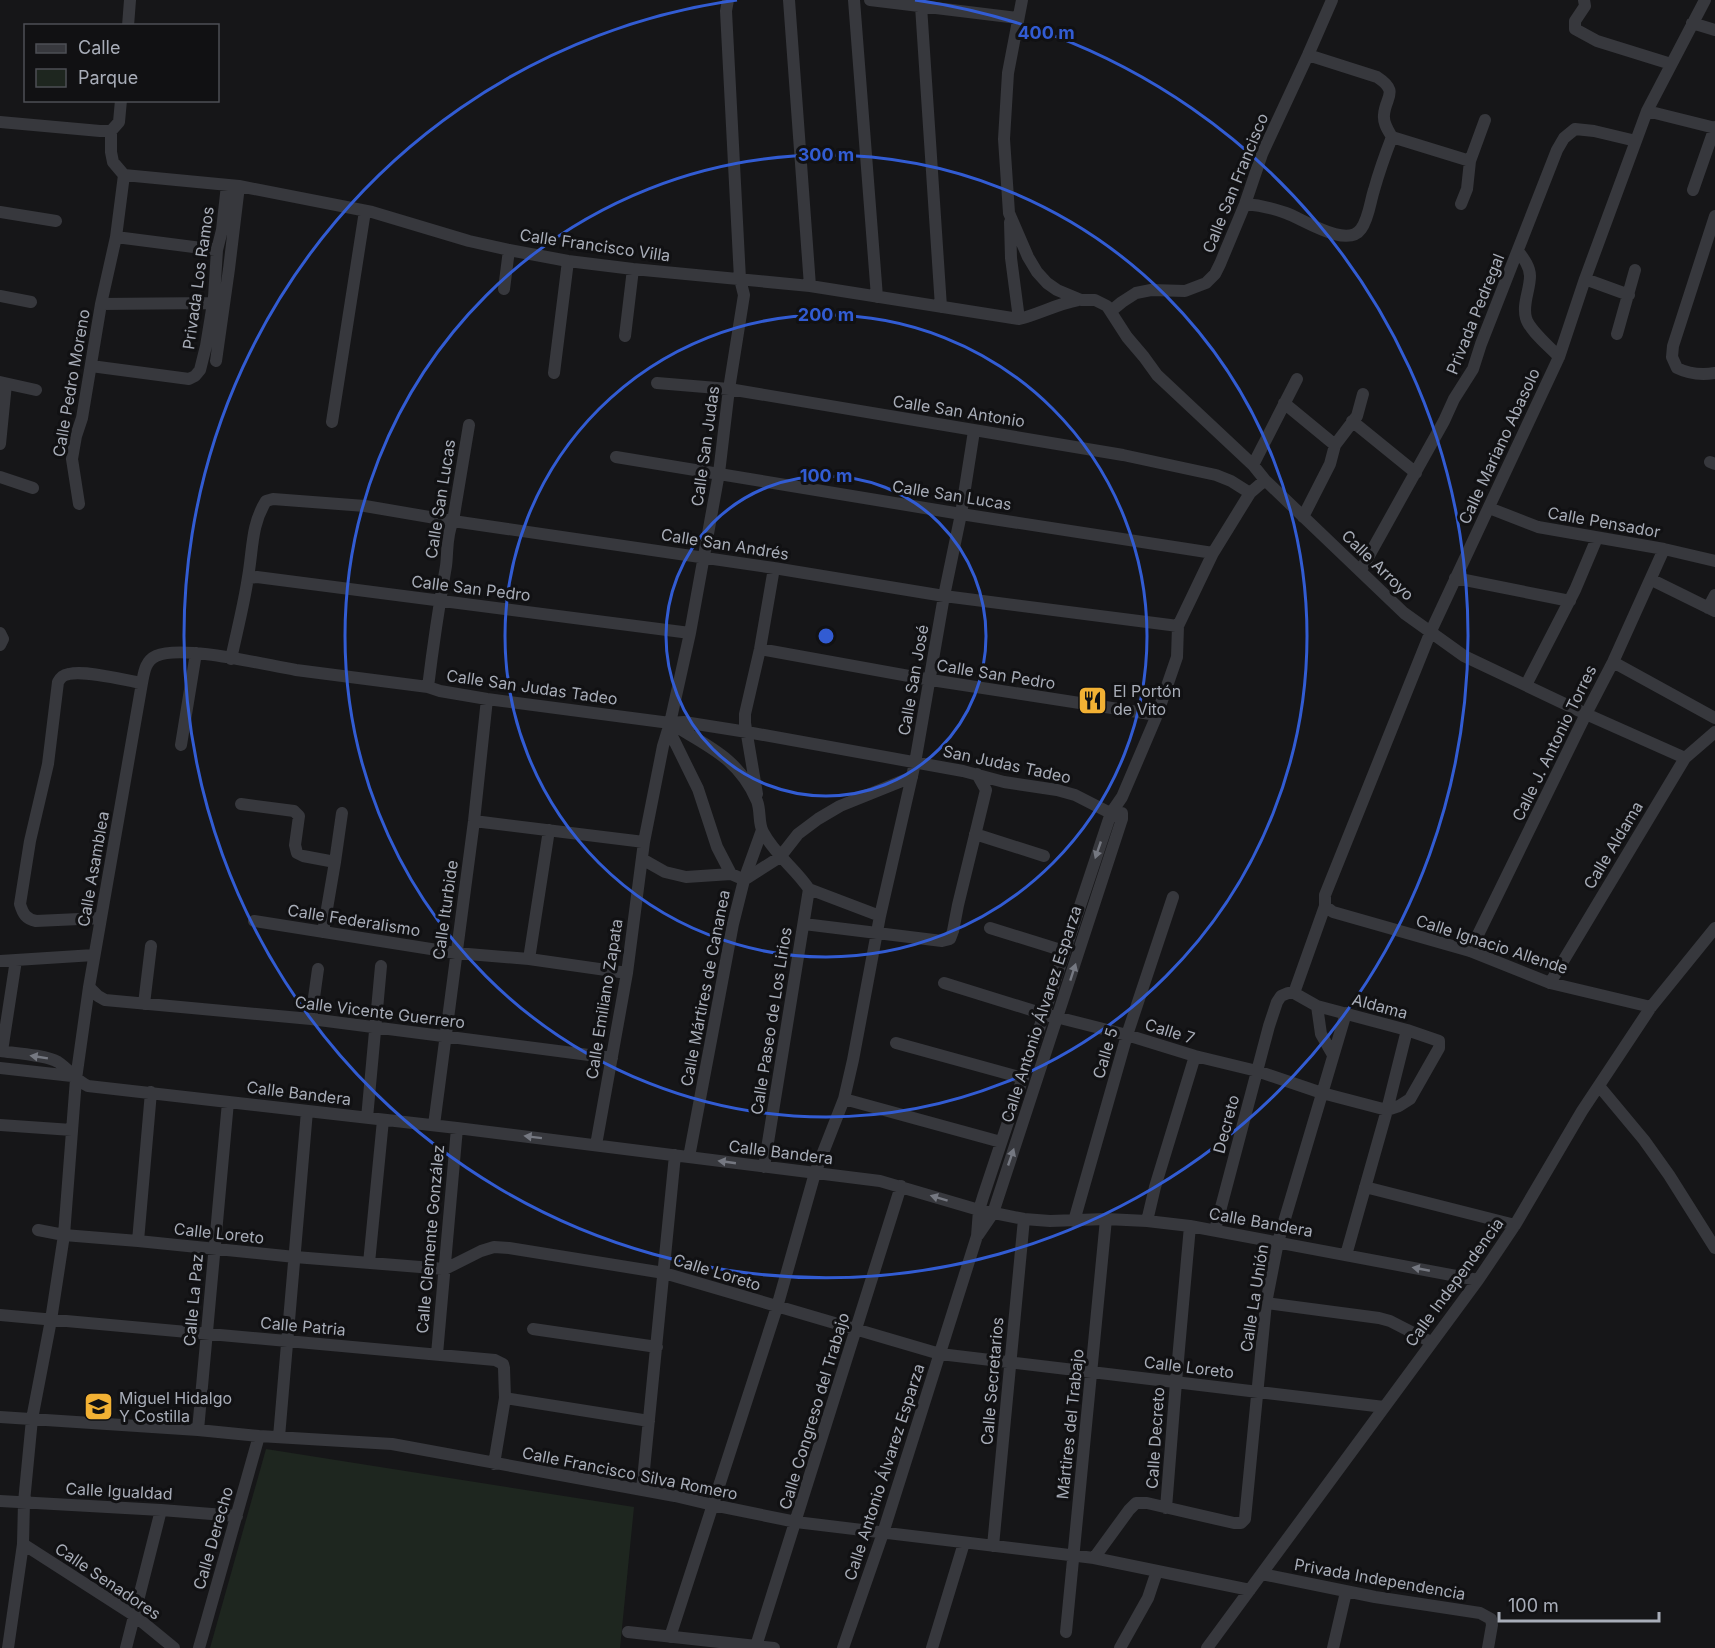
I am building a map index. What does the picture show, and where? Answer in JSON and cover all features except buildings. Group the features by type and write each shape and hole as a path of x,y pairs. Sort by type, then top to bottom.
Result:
{"street":[{"path":"128,24 130,0"},
{"name":"Calle San Judas","path":"644,842 705,558 744,295 740,279 726,11 728,0"},
{"path":"789,0 810,286"},
{"path":"854,0 877,297"},
{"path":"870,0 1018,18"},
{"path":"1018,319 1011,258 1004,139 1008,73 1022,0"},
{"name":"Calle San Francisco","path":"1111,311 1136,293 1185,291 1206,283 1215,274 1245,204 1262,154 1332,0"},
{"path":"1584,0 1585,6 1575,21 1575,29 1597,41 1671,64"},
{"name":"Calle Mariano Abasolo","path":"1294,993 1325,906 1325,895 1431,631 1559,357 1647,111 1705,0"},
{"path":"921,6 941,307"},
{"path":"1692,23 1715,30"},
{"path":"1245,204 1285,213 1343,236 1353,236 1362,228 1392,137 1383,117 1390,96 1389,88 1384,82 1370,75 1308,55"},
{"path":"121,102 119,122 111,131 111,152 113,162 124,175"},
{"path":"1647,111 1715,128 1693,190"},
{"path":"1461,204 1467,189 1470,161 1485,120"},
{"path":"0,122 111,131"},
{"name":"Privada Pedregal","path":"1360,570 1416,472 1454,399 1473,369 1557,150 1564,138 1575,129 1636,141"},
{"path":"1392,137 1470,161"},
{"name":"Calle Francisco Villa","path":"124,175 233,186 365,211 469,241 568,261 810,286 1018,319 1033,316 1057,305 1081,300"},
{"name":"Calle Pedro Moreno","path":"79,504 72,459 82,418 101,304 116,237 124,175"},
{"path":"216,361 230,269 233,186"},
{"name":"Privada Los Ramos","path":"91,366 189,379 200,370 213,303 217,250 233,186"},
{"path":"332,422 365,211"},
{"path":"0,212 56,221"},
{"path":"1009,213 1028,257 1047,283 1057,291 1081,300 1102,303 1111,311"},
{"path":"1715,216 1673,346 1672,357 1677,368 1694,374 1715,373"},
{"path":"116,237 217,250"},
{"path":"504,289 509,250"},
{"path":"1518,251 1529,269 1530,278 1525,316 1529,325 1559,357"},
{"path":"554,373 568,261"},
{"path":"625,336 633,269"},
{"path":"1617,334 1635,270"},
{"path":"1585,279 1629,295"},
{"path":"0,296 31,302"},
{"path":"101,304 213,303"},
{"name":"Calle Arroyo","path":"1111,311 1127,337 1157,375 1253,465 1265,480 1404,613 1464,656 1685,758"},
{"path":"1253,465 1297,379"},
{"path":"0,444 3,383 36,390"},
{"name":"Calle San Antonio","path":"657,383 729,389 1123,455 1199,471 1231,481 1250,493"},
{"path":"1303,517 1330,464 1335,445 1357,416 1363,394"},
{"path":"1284,404 1335,445"},
{"path":"1352,421 1416,472"},
{"name":"Calle San Lucas","path":"429,687 439,600 446,565 448,532 453,520 470,425"},
{"name":"Calle San José","path":"670,1636 777,1307 815,1173 844,1099 880,916 915,763 944,596 961,514 974,430"},
{"name":"Calle San Lucas","path":"616,457 1213,553"},
{"path":"0,477 33,488"},
{"path":"1179,626 1213,553 1250,493 1265,480"},
{"name":"Calle San Andrés","path":"248,578 254,529 258,515 266,501 273,499 306,500 365,506 944,596 1179,626"},
{"name":"Calle Pensador","path":"1489,508 1538,527 1664,549 1715,561"},
{"path":"1526,685 1570,601 1597,538"},
{"name":"Calle J. Antonio Torres","path":"1470,951 1613,662 1652,580 1664,549"},
{"path":"774,568 760,649 745,714 762,831 780,857 800,875 809,889 880,916"},
{"name":"Calle San Pedro","path":"248,578 257,577 690,633"},
{"path":"231,659 248,578"},
{"path":"1455,578 1570,601"},
{"path":"1652,580 1712,610 1715,595"},
{"name":"Calle Antonio Álvarez Esparza","path":"977,1236 993,1213 1058,1017 1122,797 1157,715 1177,657 1179,626"},
{"path":"0,633 3,639 0,645"},
{"name":"Calle San Pedro","path":"760,649 931,680 1157,715"},
{"name":"Calle San Judas Tadeo","path":"146,664 154,657 168,653 196,653 669,725 684,722 915,763"},
{"path":"181,745 196,653"},
{"path":"1613,662 1715,718"},
{"name":"Calle Asamblea","path":"8,1648 23,1544 24,1502 32,1419 64,1235 74,1077 146,664"},
{"path":"101,918 36,921 26,917 20,904 30,841 48,764 58,682 62,676 71,673 86,674 142,683"},
{"name":"Calle Iturbide","path":"434,1125 474,821 487,699"},
{"path":"669,725 726,758 737,768 758,803"},
{"path":"669,725 698,789 717,847 731,874"},
{"name":"Calle Aldama","path":"1550,982 1685,758 1715,732"},
{"name":"San Judas Tadeo","path":"915,763 977,774 1004,782 1057,790 1075,795 1117,816"},
{"path":"804,920 942,942 950,939 986,790 977,774"},
{"name":"Calle Mártires de Cananea","path":"689,1157 733,924 744,880 780,857 798,834 818,819 840,806 912,777"},
{"path":"986,790 1004,782"},
{"path":"241,804 294,811 298,816 295,845 297,853 335,862"},
{"path":"323,932 342,813"},
{"name":"Calle Antonio Álvarez Esparza","path":"843,1648 883,1533 977,1236 979,1210 1001,1142 1064,951 1117,816"},
{"path":"474,821 644,842"},
{"path":"529,959 549,830"},
{"path":"642,859 665,872 686,877 731,874 744,880 762,831"},
{"path":"975,834 1044,856"},
{"name":"Calle Emiliano Zapata","path":"596,1145 627,973 644,842"},
{"name":"Calle Paseo de Los Lirios","path":"764,1167 809,889"},
{"name":"Calle 5","path":"1074,1221 1127,1035 1173,897"},
{"name":"Calle Ignacio Allende","path":"1325,906 1333,912 1470,951 1550,982 1651,1007"},
{"name":"Calle Federalismo","path":"254,921 456,953 529,959 627,973"},
{"path":"990,928 1064,951"},
{"name":"Calle Independencia","path":"1207,1648 1478,1280 1515,1225 1582,1111 1651,1007 1715,928"},
{"path":"144,1004 151,946"},
{"path":"0,961 94,955"},
{"path":"16,960 1,1051 57,1061 74,1077"},
{"path":"367,1118 381,966"},
{"path":"311,1019 318,969"},
{"name":"Calle 7","path":"944,983 1044,1014 1257,1071 1322,1093 1387,1110"},
{"name":"Calle Vicente Guerrero","path":"89,987 105,1000 311,1019 612,1058"},
{"name":"Aldama","path":"1294,993 1317,1006 1407,1030 1436,1039 1440,1044 1410,1099 1387,1110"},
{"name":"Decreto","path":"1215,1230 1277,1002 1281,996 1294,993"},
{"path":"1317,1006 1321,1034 1333,1055"},
{"name":"Calle La Unión","path":"1166,1508 1234,1523 1241,1523 1246,1513 1266,1303 1278,1242 1346,1014"},
{"path":"1346,1255 1407,1030"},
{"path":"896,1043 1023,1078"},
{"path":"1147,1221 1155,1187 1195,1056"},
{"path":"0,1068 74,1077"},
{"name":"Calle Bandera","path":"74,1077 88,1086 434,1125 880,1181 979,1210 1024,1219 1147,1221 1190,1226 1478,1280"},
{"path":"1599,1086 1644,1140 1715,1248"},
{"path":"138,1241 151,1092"},
{"path":"844,1099 1001,1142"},
{"name":"Calle La Paz","path":"198,1430 228,1102"},
{"path":"279,1437 307,1112"},
{"path":"369,1263 383,1120"},
{"path":"0,1125 72,1131"},
{"name":"Calle Clemente González","path":"437,1354 457,1128"},
{"path":"642,1490 675,1155"},
{"name":"Calle Congreso del Trabajo","path":"756,1646 901,1186"},
{"path":"1365,1186 1515,1225"},
{"name":"Calle Secretarios","path":"993,1546 1024,1219"},
{"name":"Mártires del Trabajo","path":"1066,1632 1106,1220"},
{"name":"Calle Decreto","path":"1166,1508 1190,1226"},
{"name":"Calle Loreto","path":"38,1230 64,1235 445,1269 494,1247 664,1273 940,1354 1384,1407"},
{"path":"1266,1303 1379,1318 1431,1342"},
{"name":"Calle Patria","path":"0,1315 437,1354 500,1362 505,1371 505,1398 494,1464"},
{"path":"533,1329 657,1347"},
{"path":"505,1398 649,1421"},
{"name":"Calle Francisco Silva Romero","path":"0,1417 392,1444 642,1490 796,1522 1094,1558 1250,1590"},
{"name":"Calle Derecho","path":"199,1648 259,1436"},
{"name":"Calle Igualdad","path":"0,1501 237,1516"},
{"path":"1094,1558 1129,1509 1137,1503 1166,1508"},
{"path":"126,1648 161,1510"},
{"path":"932,1648 964,1543"},
{"name":"Calle Senadores","path":"23,1544 135,1616 174,1648"},
{"path":"1120,1648 1148,1598 1157,1571"},
{"name":"Privada Independencia","path":"1262,1574 1346,1592 1480,1613 1491,1619 1488,1648"},
{"path":"1333,1648 1346,1592"},
{"path":"627,1632 774,1648"}],"green space":[{"path":"266,1449 634,1507 620,1648 210,1648"}],"place":[{"name":"El Portón de Vito","path":"1092,700"},
{"name":"Miguel Hidalgo Y Costilla","path":"98,1407"}]}
